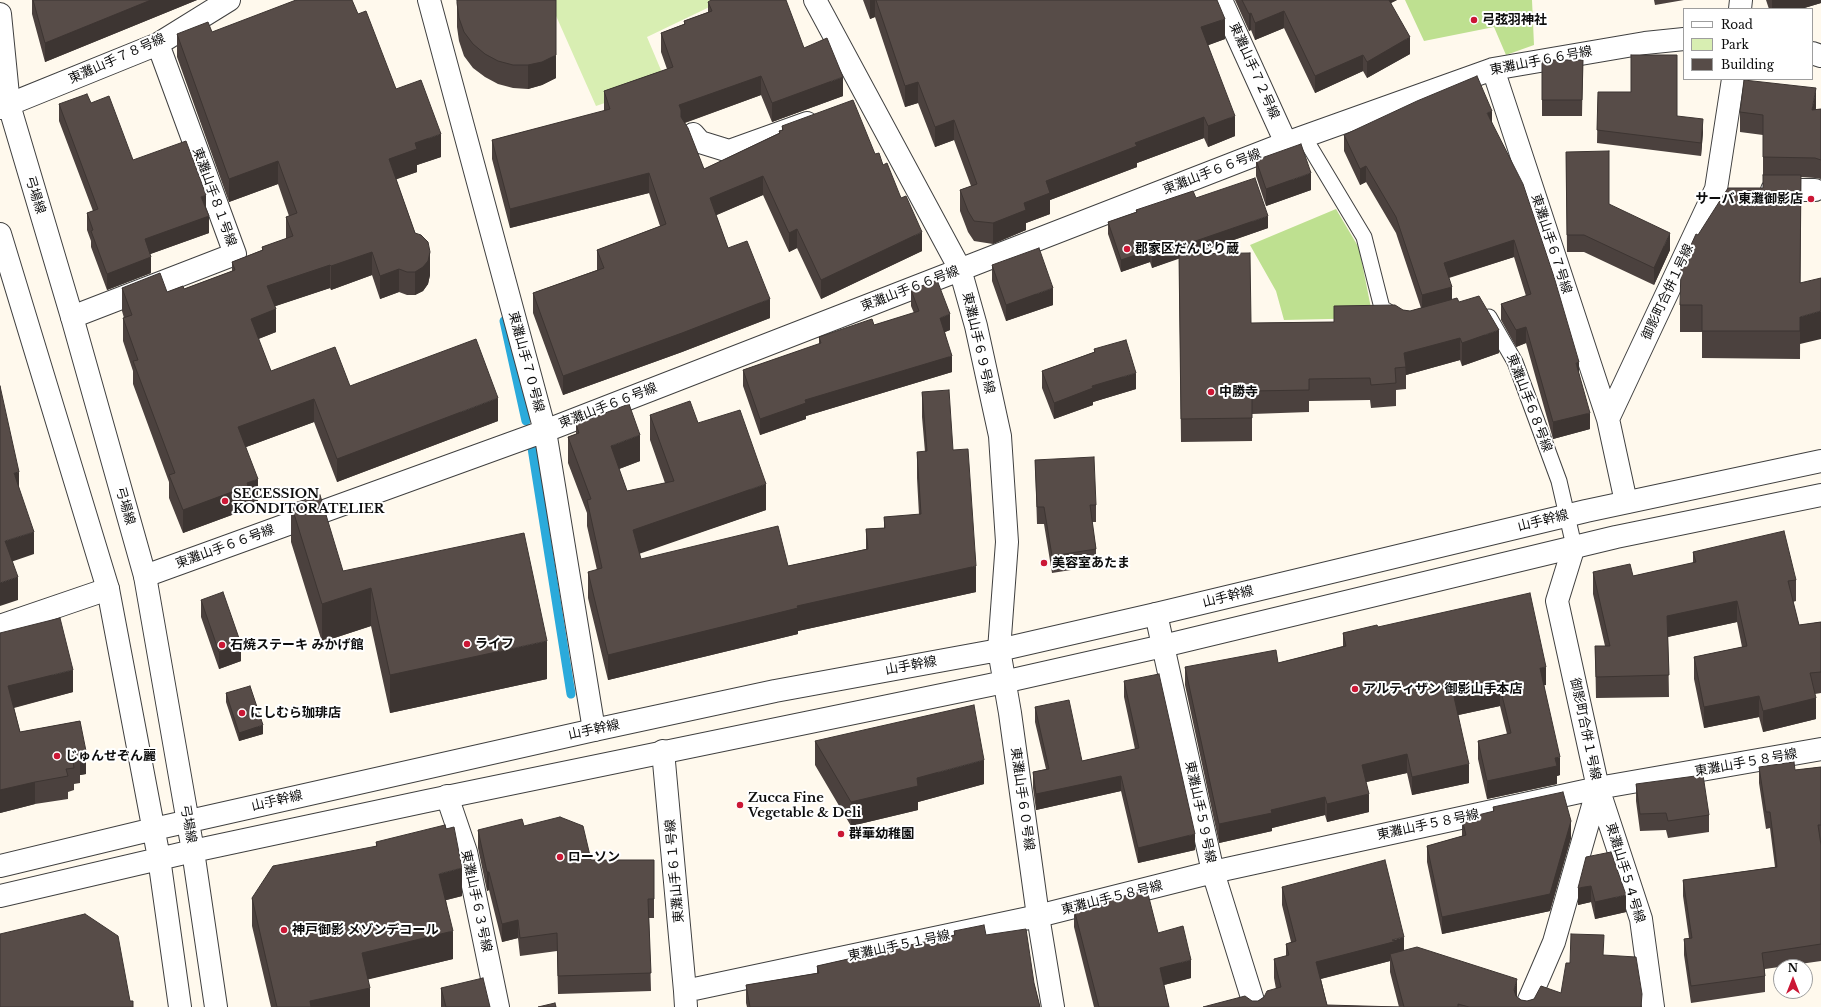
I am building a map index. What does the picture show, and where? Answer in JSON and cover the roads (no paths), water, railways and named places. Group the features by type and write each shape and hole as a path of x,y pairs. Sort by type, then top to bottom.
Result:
{"street":[{"name":"東灘山手７８号線","path":"4,107 158,44 229,0"},
{"name":"東灘山手７０号線","path":"429,0 544,431 594,730"},
{"name":"東灘山手６９号線","path":"815,0 960,269 976,326 1000,436 1007,542 999,650 1005,681"},
{"name":"東灘山手７２号線","path":"1221,0 1295,140"},
{"name":"弓場線","path":"0,14 4,107 72,317 145,576 193,851 216,1007"},
{"name":"東灘山手６６号線","path":"145,576 544,431 1295,140 1493,69 1645,43 1683,39"},
{"name":"東灘山手８１号線","path":"72,317 235,254 158,44"},
{"name":"東灘山手６７号線","path":"1493,69 1608,419"},
{"name":"御影町合併１号線","path":"1608,419 1716,189 1733,80"},
{"path":"848,108 870,100"},
{"path":"693,134 700,142 729,151 825,116"},
{"path":"1716,189 1818,190"},
{"path":"0,234 108,589 159,858 180,1007"},
{"path":"1608,419 1626,502"},
{"name":"山手幹線","path":"0,866 188,821 774,691 999,650 1156,614 1567,515 1821,461"},
{"path":"0,896 159,858 447,796 1005,681 1163,646 1574,546 1821,495"},
{"name":"御影町合併１号線","path":"1526,1007 1554,942 1598,788 1557,601 1574,546"},
{"path":"0,626 108,589"},
{"name":"東灘山手５９号線","path":"1156,614 1213,872 1255,1007"},
{"name":"東灘山手６０号線","path":"1005,681 1038,916"},
{"name":"東灘山手５８号線","path":"1038,916 1213,872 1598,788 1821,750"},
{"name":"東灘山手６１号線","path":"663,751 686,999"},
{"name":"東灘山手５４号線","path":"1598,788 1641,919 1654,1007"},
{"name":"東灘山手６３号線","path":"447,796 466,852 498,1007"},
{"path":"1038,916 1053,1007"},
{"name":"東灘山手５１号線","path":"686,999 1038,916"}],"lane":[{"path":"1295,140 1364,237 1382,308 1408,324"},
{"name":"東灘山手６８号線","path":"1481,304 1515,362 1559,481 1567,515"},
{"name":"御影町合併１号線","path":"1567,515 1574,546"}],"waterway":[{"path":"504,321 526,421"},
{"path":"532,448 571,694"}],"place":[{"name":"弓弦羽神社","path":"1474,20"},
{"name":"サーバ 東灘御影店","path":"1811,199"},
{"name":"郡家区だんじり蔵","path":"1127,249"},
{"name":"中勝寺","path":"1211,392"},
{"name":"SECESSION KONDITORATELIER","path":"225,501"},
{"name":"美容室あたま","path":"1044,563"},
{"name":"ライフ","path":"467,644"},
{"name":"石焼ステーキ みかげ館","path":"222,645"},
{"name":"アルティザン 御影山手本店","path":"1355,689"},
{"name":"にしむら珈琲店","path":"242,713"},
{"name":"じゅんせぞん麗","path":"57,756"},
{"name":"Zucca Fine Vegetable & Deli","path":"740,805"},
{"name":"群華幼稚園","path":"841,834"},
{"name":"ローソン","path":"560,857"},
{"name":"神戸御影 メゾンデコール","path":"284,930"}]}
